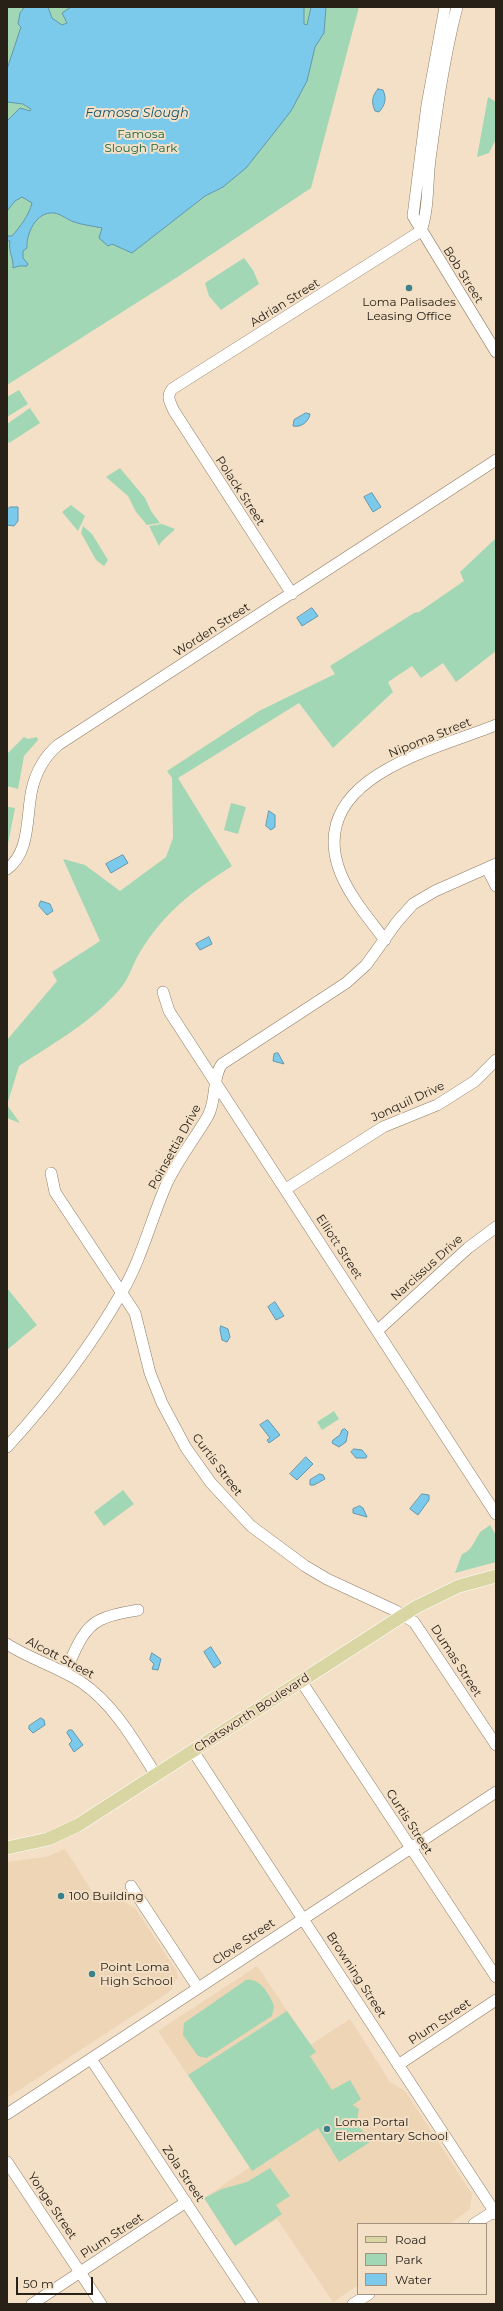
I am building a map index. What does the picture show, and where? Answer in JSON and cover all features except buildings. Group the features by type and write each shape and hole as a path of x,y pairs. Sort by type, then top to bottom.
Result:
{"main road":[{"name":"Chatsworth Boulevard","path":"7,1848 48,1839 69,1830 403,1615 449,1590 496,1576"}],"street":[{"path":"421,232 413,216 415,197 427,105 445,7"},
{"path":"421,232 426,217 430,160 439,101 457,7"},
{"name":"Bob Street","path":"421,232 496,352"},
{"name":"Adrian Street","path":"168,400 168,394 172,389 421,232"},
{"name":"Polack Street","path":"168,400 292,594"},
{"name":"Worden Street","path":"7,869 15,862 22,850 35,779 42,763 54,749 496,460"},
{"name":"Nipoma Street","path":"385,940 350,890 338,867 335,835 344,808 362,786 395,764 496,725"},
{"path":"492,866 496,886"},
{"name":"Poinsettia Drive","path":"7,1447 55,1392 122,1292 136,1264 168,1182 212,1108 217,1072 222,1064 346,983 366,964 405,913 424,896 492,866"},
{"name":"Elliott Street","path":"163,992 169,1011 496,1514"},
{"name":"Jonquil Drive","path":"286,1189 383,1127 437,1105 475,1081 496,1060"},
{"name":"Curtis Street","path":"51,1173 55,1192 122,1292 136,1316 150,1374 162,1403 186,1448 216,1488 251,1526 306,1566 327,1579 403,1615"},
{"name":"Narcissus Drive","path":"377,1331 468,1248 496,1227"},
{"path":"65,1673 83,1637 93,1624 105,1617 138,1610"},
{"name":"Dumas Street","path":"403,1615 417,1626 496,1746"},
{"name":"Alcott Street","path":"7,1644 65,1673 92,1690 105,1703 156,1775"},
{"name":"Curtis Street","path":"301,1681 496,1977"},
{"name":"Browning Street","path":"193,1751 304,1918 398,2065 495,2212"},
{"name":"Clove Street","path":"7,2114 496,1792"},
{"path":"131,1886 198,1988"},
{"name":"Plum Street","path":"398,2065 496,2000"},
{"name":"Zola Street","path":"91,2059 253,2304"},
{"name":"Yonge Street","path":"7,2162 101,2304"},
{"name":"Plum Street","path":"32,2304 186,2202"},
{"path":"476,2223 495,2212"},
{"path":"353,2304 367,2295"}],"shaded area":[{"name":"Point Loma High School","path":"65,1849 100,1904 117,1894 121,1900 135,1908 176,1970 178,1979 176,1979 172,1989 166,1994 7,2098 7,1862 46,1857"},
{"name":"Loma Portal Elementary School","path":"257,1966 310,2045 350,2019 390,2082 405,2091 472,2194 470,2209 451,2223 357,2223 357,2286 333,2302 277,2219 235,2246 204,2198 250,2167 158,2031"}],"green space":[{"name":"Famosa Slough","path":"7,7 359,7 311,188 179,276 7,385"},
{"path":"488,97 496,102 496,139 489,153 477,157"},
{"path":"244,258 253,270 259,284 221,310 209,296 205,283"},
{"path":"19,390 28,404 7,417 7,397"},
{"path":"30,408 40,423 9,443 7,440 7,424"},
{"path":"120,468 145,498 151,511 160,523 147,525 136,512 128,496 106,477"},
{"path":"71,505 85,516 78,531 62,512"},
{"path":"162,524 175,529 162,541 159,546 149,526"},
{"path":"83,526 92,534 108,560 104,566 96,560 81,533"},
{"path":"496,538 496,651 456,682 443,663 421,678 412,666 388,682 393,692 333,748 299,703 178,778 232,866 204,884 170,913 150,937 123,985 109,1001 85,1022 19,1066 7,1105 7,1040 57,981 52,972 100,941 63,859 85,865 120,891 166,857 173,838 172,778 167,771 259,711 335,674 330,666 414,613 419,612 464,581 460,572"},
{"path":"24,737 28,739 37,737 38,740 24,756 18,789 7,786 7,754"},
{"path":"231,803 246,807 238,834 224,830"},
{"path":"8,807 15,808 7,849 7,809"},
{"path":"7,1105 20,1123 7,1118"},
{"path":"7,1288 37,1325 7,1350"},
{"path":"334,1411 339,1419 322,1430 317,1422"},
{"path":"123,1490 134,1504 104,1526 94,1512"},
{"path":"490,1525 496,1535 496,1562 455,1573 462,1554 468,1551 480,1533"},
{"path":"246,1980 256,1981 267,1992 274,2006 272,2016 210,2056 206,2058 198,2056 183,2035 184,2023"},
{"path":"287,2011 316,2052 310,2056 332,2090 350,2080 361,2099 340,2114 353,2105 359,2109 358,2124 360,2128 366,2133 377,2135 378,2137 339,2162 318,2128 252,2171 188,2075"},
{"path":"270,2168 290,2196 276,2205 282,2214 235,2246 204,2198 222,2189 247,2182"}],"water":[{"name":"Famosa Slough","path":"25,7 48,7 52,18 62,25 67,23 62,13 71,7 304,7 304,24 307,25 311,7 326,7 324,33 315,47 307,81 291,111 246,168 223,187 205,196 132,253 112,244 108,246 99,238 102,228 84,225 54,213 48,213 37,220 30,230 27,248 23,251 23,258 28,264 27,266 13,268 10,241 7,241 7,236 12,236 18,229 32,203 22,197 15,201 7,211 7,121 20,108 30,111 31,109 23,104 7,102 7,69 21,27 18,24 20,13"},
{"path":"378,89 383,90 385,99 383,107 379,112 375,111 373,105 373,97"},
{"path":"306,413 310,414 306,422 298,426 293,426 294,420"},
{"path":"372,493 381,507 373,512 364,497"},
{"path":"10,507 18,507 18,521 14,526 7,525 7,510"},
{"path":"312,608 318,616 302,626 297,618"},
{"path":"269,811 275,815 275,827 271,830 266,826"},
{"path":"123,855 128,863 111,873 106,864"},
{"path":"41,901 50,904 53,911 47,915 39,906"},
{"path":"209,937 212,944 200,950 196,944"},
{"path":"278,1053 284,1064 273,1061 274,1054"},
{"path":"275,1302 284,1316 276,1320 268,1307"},
{"path":"221,1326 228,1329 230,1337 227,1342 222,1340 220,1330"},
{"path":"268,1420 280,1435 269,1443 267,1440 270,1438 260,1425"},
{"path":"345,1429 348,1432 346,1442 339,1447 332,1443 333,1440 340,1435 342,1430"},
{"path":"354,1449 362,1450 367,1456 366,1458 356,1458 351,1452"},
{"path":"306,1457 313,1464 297,1480 290,1474"},
{"path":"320,1474 323,1475 325,1479 314,1485 310,1485 310,1480"},
{"path":"422,1494 429,1495 429,1500 418,1515 410,1509"},
{"path":"360,1506 363,1508 367,1517 353,1513 353,1509"},
{"path":"211,1647 221,1663 214,1668 204,1652"},
{"path":"152,1653 161,1659 158,1670 152,1669 154,1664 150,1660"},
{"path":"41,1718 44,1720 45,1725 33,1733 29,1729 29,1726"},
{"path":"69,1730 72,1730 83,1745 74,1752 69,1744 72,1741 67,1733"}],"place":[{"name":"Loma Palisades Leasing Office","path":"409,288"},
{"name":"100 Building","path":"61,1896"},
{"name":"Point Loma High School","path":"92,1974"},
{"name":"Loma Portal Elementary School","path":"327,2129"}],"park label":[{"name":"Famosa Slough Park","path":"141,141"}]}
